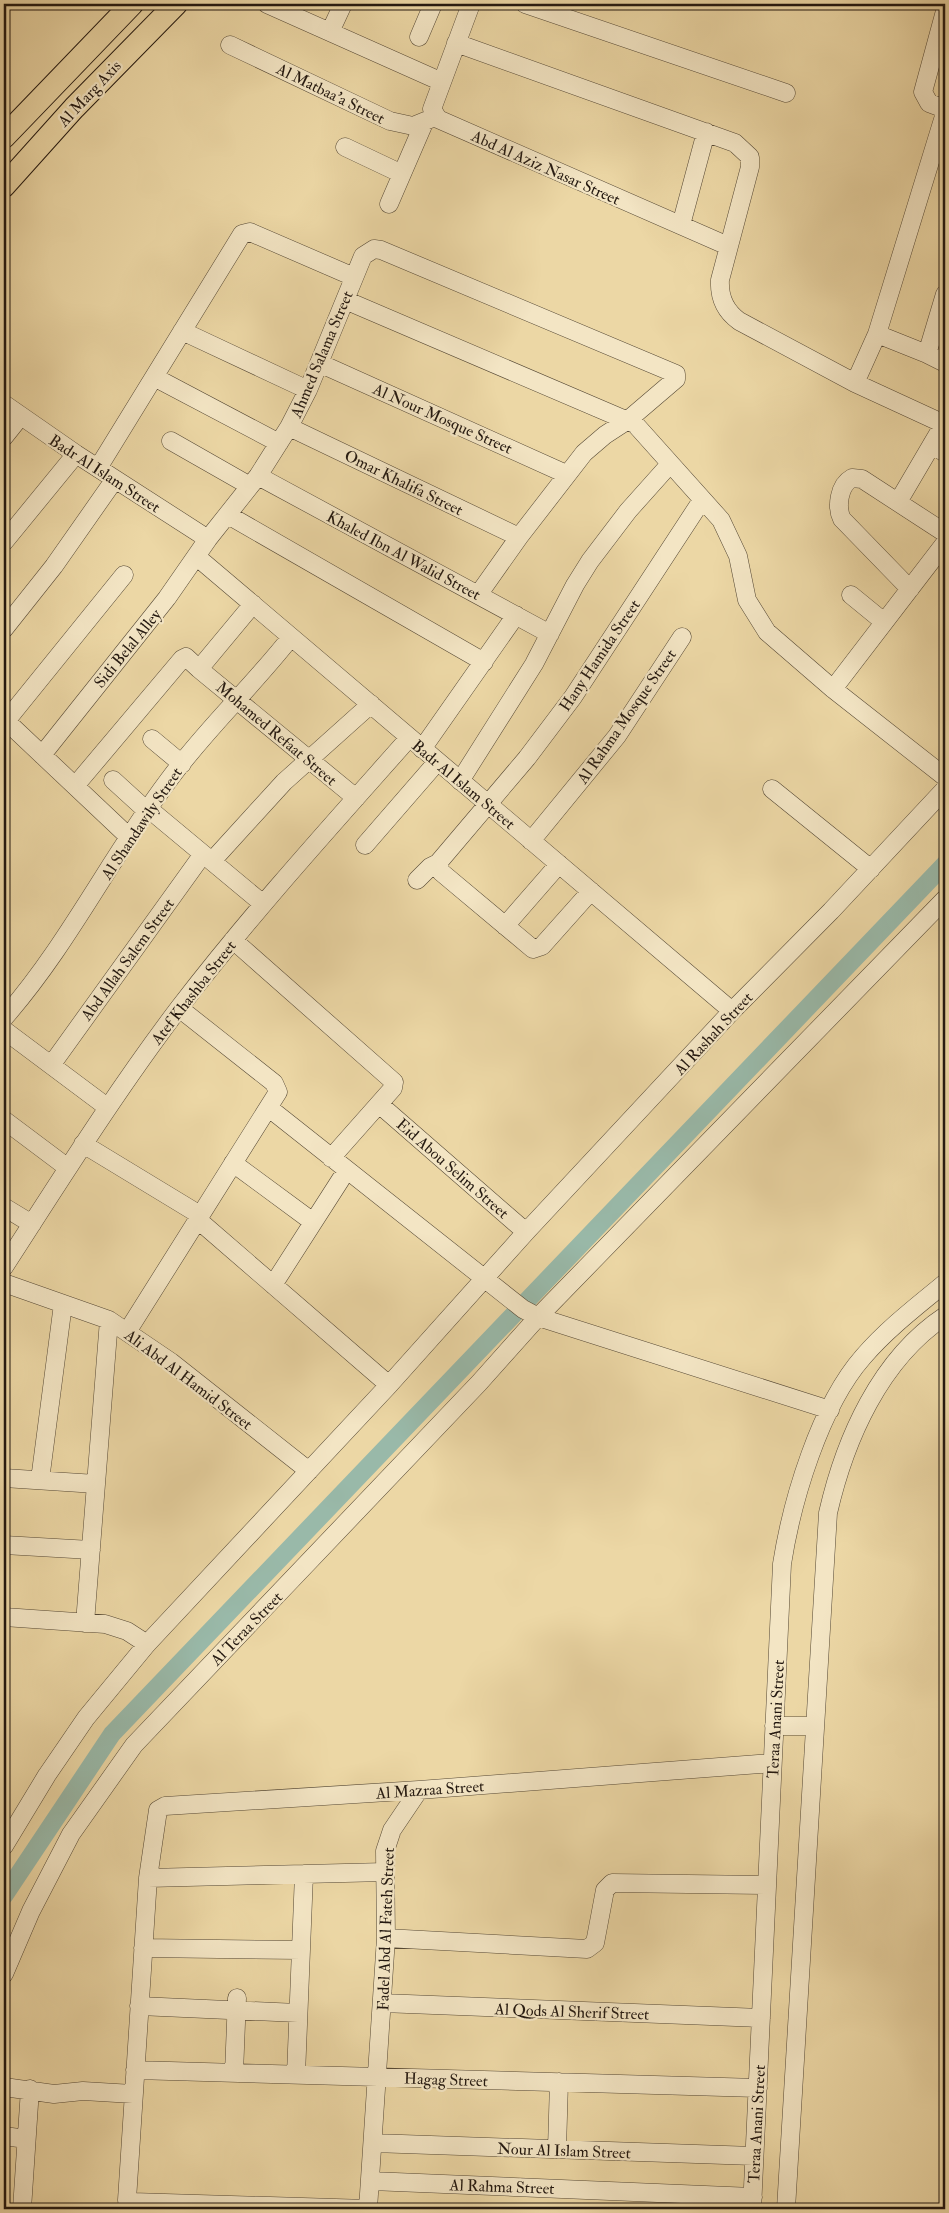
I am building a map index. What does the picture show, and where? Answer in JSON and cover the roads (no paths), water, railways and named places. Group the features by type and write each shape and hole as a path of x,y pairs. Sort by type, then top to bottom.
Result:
{"main road":[{"name":"Al Marg Axis","path":"4,137 132,4"},
{"name":"Al Marg Axis","path":"4,186 74,108 176,4"}],"street":[{"path":"267,4 442,82"},
{"path":"330,32 343,4"},
{"path":"419,36 433,4"},
{"path":"389,204 429,120 471,4"},
{"path":"525,4 786,93"},
{"path":"945,11 923,92 929,103 945,109"},
{"path":"456,43 735,143 750,157 750,168 728,246 719,290 725,308 732,316 855,383 945,423 938,449 898,502"},
{"name":"Al Matbaa'a Street","path":"230,44 390,121 413,126 429,120"},
{"path":"855,383 877,334 945,113"},
{"name":"Abd Al Aziz Nasar Street","path":"429,120 728,246"},
{"path":"680,225 706,132"},
{"path":"346,147 402,174"},
{"path":"98,468 239,238 246,232 250,232 354,276"},
{"name":"Ahmed Salama Street","path":"208,539 254,481 289,427 308,390 354,276 367,251 381,250 676,374 676,379 628,420"},
{"path":"927,354 945,294"},
{"path":"345,300 628,420 639,427 702,500 722,520 738,556 747,600 755,617 780,645 945,777"},
{"path":"182,331 308,390"},
{"path":"877,334 945,363"},
{"name":"Al Nour Mosque Street","path":"319,363 566,474"},
{"path":"154,377 279,443"},
{"name":"Badr Al Islam Street","path":"4,404 20,417 208,539"},
{"path":"4,437 20,417"},
{"path":"478,595 519,536 566,474 594,443 628,420"},
{"name":"Omar Khalifa Street","path":"289,427 519,536"},
{"name":"Khaled Ibn Al Walid Street","path":"171,441 478,595 550,634"},
{"path":"4,542 76,454"},
{"path":"460,781 534,664 571,592 590,561 628,511 670,464"},
{"path":"910,589 842,519 838,507 844,484 857,478 945,533"},
{"path":"4,629 54,566 115,479"},
{"name":"Hany Hamida Street","path":"417,880 430,867 438,864 439,859 489,804 573,697 702,500"},
{"path":"228,515 484,662"},
{"name":"Sidi Belal Alley","path":"42,755 167,598 208,539"},
{"path":"833,689 945,543"},
{"name":"Badr Al Islam Street","path":"197,556 732,1011"},
{"path":"124,575 5,720 129,836"},
{"path":"851,595 884,622"},
{"path":"199,669 253,604"},
{"name":"Atef Khashba Street","path":"4,1267 107,1107 179,1008 262,904 356,798 416,743 484,662 516,615"},
{"name":"Al Shandawily Street","path":"4,1018 52,957 129,836 182,764 264,672 291,637"},
{"name":"Al Rahma Mosque Street","path":"531,840 617,736 682,638"},
{"name":"Mohamed Refaat Street","path":"75,786 182,659 186,657 356,798"},
{"name":"Abd Allah Salem Street","path":"52,1064 207,858 278,789 371,704"},
{"path":"152,739 182,764"},
{"path":"365,845 437,762"},
{"path":"112,780 262,904"},
{"path":"772,789 871,869"},
{"name":"Al Rashah Street","path":"483,1278 732,1011 871,869 945,790"},
{"path":"438,864 441,872 529,946 538,949 591,891"},
{"path":"505,926 559,864"},
{"path":"530,1313 945,899"},
{"path":"233,940 394,1082 393,1088 331,1158"},
{"path":"127,1332 278,1092 276,1085 179,1008"},
{"path":"4,1030 52,1064 107,1107"},
{"name":"Eid Abou Selim Street","path":"379,1104 526,1232"},
{"path":"269,1108 483,1278 530,1313 830,1410"},
{"path":"4,1120 68,1168"},
{"path":"83,1144 198,1217 273,1285 389,1385"},
{"path":"233,1163 313,1222"},
{"path":"273,1285 341,1179"},
{"path":"4,1206 32,1224"},
{"path":"6,1838 86,1718 147,1644 389,1385 483,1278"},
{"name":"Ali Abd Al Hamid Street","path":"4,1283 109,1320 171,1362 309,1471"},
{"name":"Teraa Anani Street","path":"752,2203 782,1564 786,1536 806,1470 830,1410 845,1381 863,1357 945,1283"},
{"path":"40,1480 63,1304"},
{"name":"Al Teraa Street","path":"4,1974 31,1911 71,1834 134,1745 479,1383 530,1313"},
{"path":"786,2209 824,1551 828,1513 836,1476 849,1441 886,1375 911,1346 945,1316"},
{"path":"85,1623 109,1320"},
{"path":"4,1478 96,1484"},
{"path":"4,1545 91,1550"},
{"path":"4,1617 116,1627 147,1644"},
{"path":"774,1726 814,1726"},
{"name":"Al Mazraa Street","path":"368,2209 130,2202 127,2197 148,1878 156,1814 165,1806 420,1790 772,1763"},
{"name":"Fadel Abd Al Fateh Street","path":"368,2209 386,1938 386,1851 389,1837 420,1790"},
{"path":"148,1878 385,1872"},
{"path":"296,2075 304,1874"},
{"path":"386,1938 587,1949 595,1943 605,1890 612,1883 767,1885"},
{"path":"143,1948 301,1950"},
{"name":"Al Qods Al Sherif Street","path":"382,2003 761,2018"},
{"path":"139,2006 237,2004 298,2013"},
{"path":"234,2073 237,2004"},
{"name":"Hagag Street","path":"135,2070 758,2088"},
{"path":"557,2149 559,2082"},
{"path":"4,2087 30,2089 54,2094 82,2092 133,2094"},
{"path":"22,2209 30,2089"},
{"path":"4,2136 26,2139"},
{"name":"Nour Al Islam Street","path":"373,2143 754,2156"},
{"name":"Al Rahma Street","path":"371,2181 752,2203"}],"waterway":[{"path":"4,1896 112,1734 945,864"}]}
